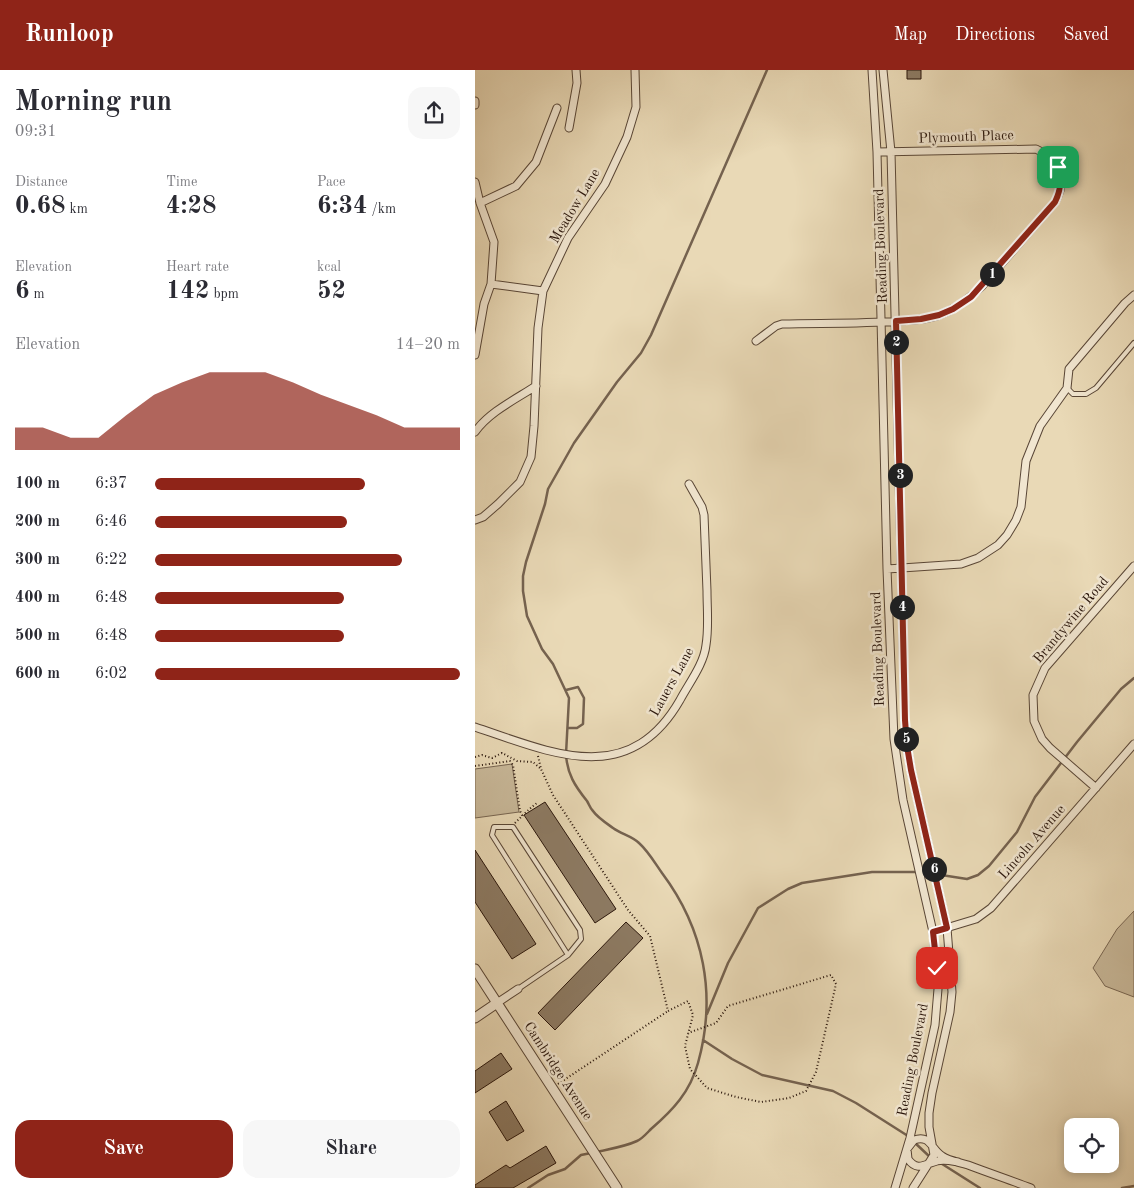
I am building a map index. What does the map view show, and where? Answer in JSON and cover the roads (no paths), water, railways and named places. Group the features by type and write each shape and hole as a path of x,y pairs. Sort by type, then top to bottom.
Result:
{"street":[{"path":"569,128 577,83 576,70"},
{"name":"Meadow Lane","path":"475,520 483,517 520,482 531,457 538,328 543,292 568,238 605,184 627,137 636,107 635,70"},
{"name":"Reading Boulevard","path":"872,70 877,152 893,739 903,800 933,932 938,990 935,1024 907,1149 895,1188"},
{"name":"Reading Boulevard","path":"883,70 891,152 904,693 907,746 947,928 952,992 950,1012 929,1113 929,1127 935,1155 913,1188"},
{"path":"480,203 516,186 537,162 557,108"},
{"name":"Plymouth Place","path":"756,341 782,324 881,323 921,319 939,315 953,309 971,297 1055,202 1061,191 1061,178 1056,163 1051,157 1035,148 877,152"},
{"path":"475,182 480,203 494,242 491,284 484,304 475,355"},
{"path":"491,284 543,292"},
{"path":"887,569 961,564 978,558 998,545 1013,526 1021,507 1026,461 1034,439 1046,416 1067,388 1069,369 1113,316 1134,295"},
{"path":"475,432 501,408 536,386"},
{"name":"Lauers Lane","path":"475,727 559,754 602,756 626,751 649,738 662,727 673,713 695,674 706,647 708,622 704,515 689,484"},
{"name":"Brandywine Road","path":"1096,788 1042,739 1034,721 1033,695 1045,668 1134,566"},
{"name":"Lincoln Avenue","path":"933,932 976,919 991,908 1134,744"},
{"name":"Cambridge Avenue","path":"475,969 617,1188"},
{"path":"475,1018 518,989"},
{"path":"958,1162 945,1160 922,1167 914,1165 908,1159 907,1149 910,1143 919,1138 927,1140 941,1156 958,1162 1031,1188"}],"lane":[{"path":"1067,388 1073,394 1086,394 1096,388 1134,343"},
{"path":"518,989 568,955 581,939 580,930 513,827 494,827 491,835 568,955"}],"waterway":[{"path":"596,1152 627,1145 641,1139 667,1115 685,1092 695,1073 704,1038 706,988 703,964 697,940 688,917 676,894 651,857 636,841 602,820 591,809 572,779 566,754 569,698 553,664 542,649 527,616 523,576 548,489 574,443 617,382 641,353 651,335 767,70"},
{"path":"707,1014 728,963 758,908 788,889 802,883 872,872 922,872 967,879 978,875 989,866 1017,832 1035,797 1077,742 1121,689 1134,678"},
{"path":"566,690 578,687 584,698 583,724 577,728 568,728"},
{"path":"703,1040 732,1059 762,1075 833,1091 856,1103 908,1136"},
{"path":"914,1142 930,1157"},
{"path":"528,1188 548,1175 565,1169 581,1155 591,1153"},
{"path":"939,1162 980,1188"},
{"path":"1122,1188 1134,1186"}]}
